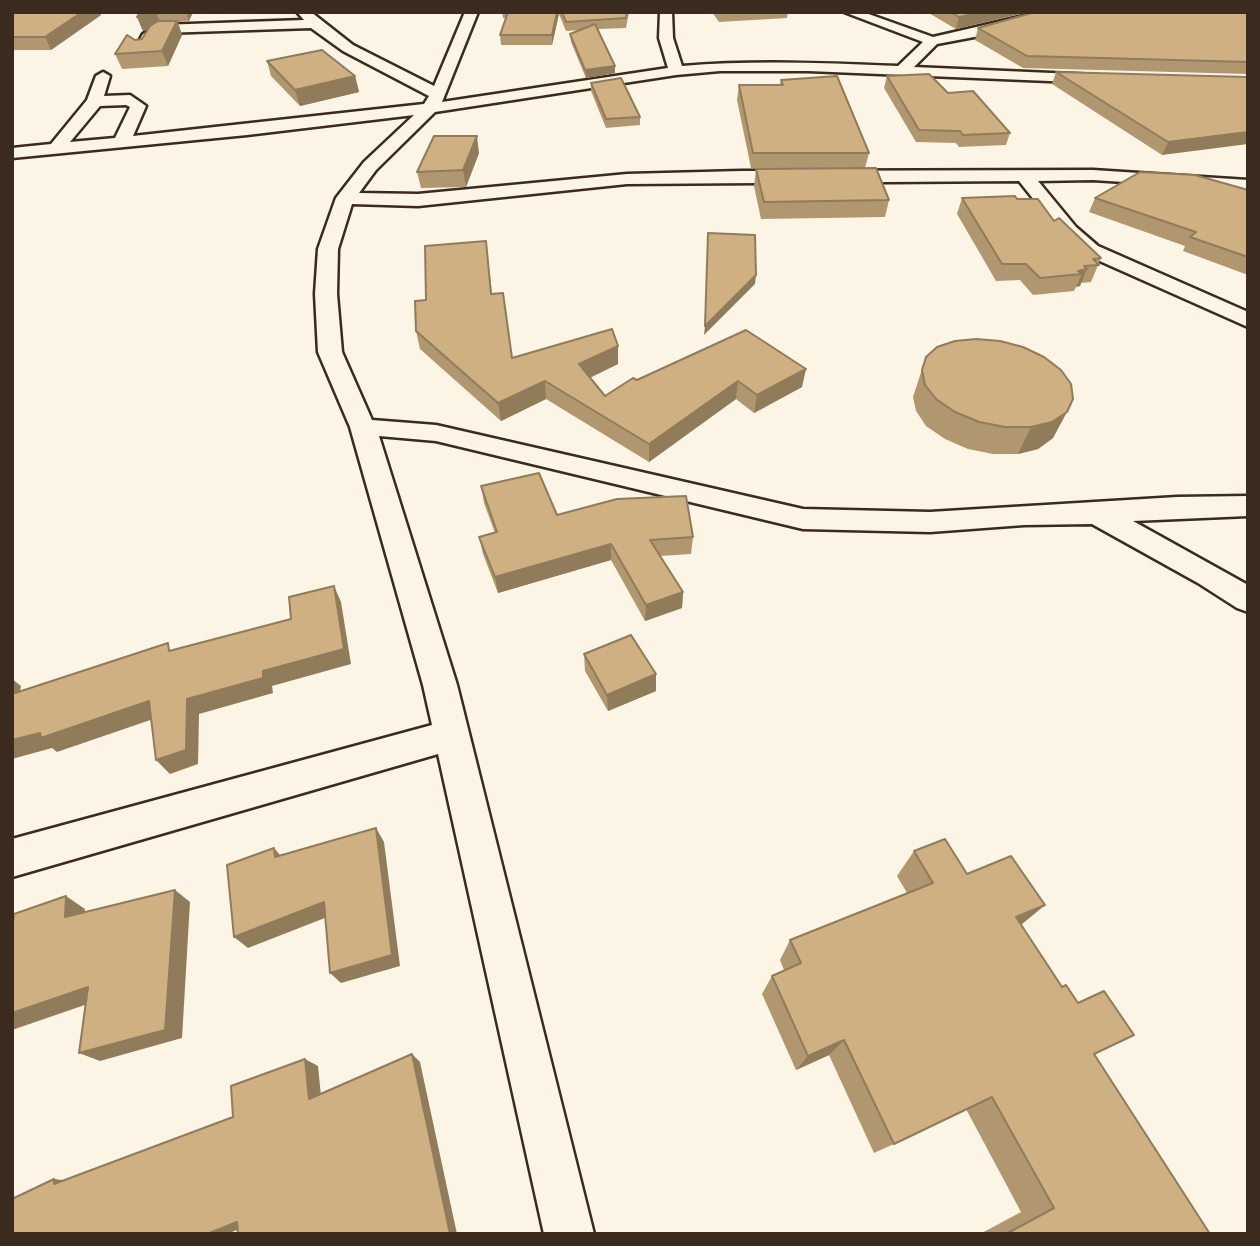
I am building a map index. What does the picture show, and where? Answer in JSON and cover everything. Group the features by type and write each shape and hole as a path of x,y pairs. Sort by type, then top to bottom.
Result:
{"street":[{"path":"472,12 434,101 370,166 345,198 328,248 326,294 330,352 363,427 440,685 569,1234"},
{"path":"666,12 666,38 676,71"},
{"path":"850,12 932,41 985,31 1057,12"},
{"path":"142,48 148,37 160,29 308,18 434,101"},
{"path":"902,71 932,41"},
{"path":"12,153 121,143 676,71 760,66 1113,79"},
{"path":"56,149 94,101 103,76"},
{"path":"94,101 130,100 138,106 121,143"},
{"path":"345,198 431,199 627,180 1024,175 1156,178 1248,186"},
{"path":"1024,175 1069,231 1091,250 1248,320"},
{"path":"363,427 436,433 803,519 930,522 1097,514 1177,506 1248,506"},
{"path":"1097,514 1209,575 1248,600"},
{"path":"12,858 450,735"}],"building":[{"path":"12,12 82,12 45,37 12,37"},
{"path":"508,12 557,12 552,35 500,35"},
{"path":"562,12 627,12 626,18 566,22"},
{"path":"950,12 982,12 959,17"},
{"path":"1035,12 1248,12 1248,62 1027,56 978,28"},
{"path":"158,21 177,21 162,51 115,54 127,35 135,40 142,39 150,26"},
{"path":"595,24 615,66 585,70 570,34"},
{"path":"322,50 355,76 295,90 267,61"},
{"path":"1056,72 1248,77 1248,132 1168,142"},
{"path":"929,74 948,93 973,91 1010,133 963,135 960,131 919,130 887,76"},
{"path":"837,76 869,153 753,153 739,85 783,85 781,80"},
{"path":"621,78 640,117 606,119 591,83"},
{"path":"434,136 477,136 463,170 417,172"},
{"path":"876,168 889,200 764,202 756,169"},
{"path":"1140,172 1195,175 1248,190 1248,257 1190,237 1196,232 1095,198"},
{"path":"1015,196 1017,199 1038,199 1054,221 1059,218 1101,258 1093,259 1099,265 1084,266 1087,269 1078,271 1082,274 1040,278 1026,264 1002,264 962,198"},
{"path":"708,233 755,235 756,275 705,326"},
{"path":"486,241 491,294 503,293 512,358 612,329 618,346 579,364 605,396 633,378 637,380 746,330 806,369 757,395 738,381 649,444 545,381 498,403 416,331 415,301 426,300 425,246"},
{"path":"976,339 1023,347 1044,357 1061,370 1071,384 1073,399 1067,412 1052,422 1031,427 1005,427 979,422 955,412 936,399 925,385 922,370 926,357 937,347 955,341"},
{"path":"539,473 557,515 617,499 686,496 693,537 650,540 683,592 646,605 611,544 495,577 479,537 497,532 481,486"},
{"path":"334,586 344,649 263,671 263,678 187,699 186,750 156,760 149,701 41,738 40,733 12,740 12,694 168,643 169,651 291,619 289,597"},
{"path":"631,635 656,674 607,695 584,654"},
{"path":"376,828 392,955 330,973 324,902 234,937 227,865 274,848 275,857"},
{"path":"945,839 967,874 1011,856 1045,905 1016,917 1062,987 1066,985 1078,1003 1104,991 1134,1035 1094,1054 1210,1234 1006,1234 1054,1208 992,1097 894,1144 844,1040 808,1056 772,976 801,963 790,940 933,883 914,851"},
{"path":"175,890 165,1030 79,1053 88,987 12,1013 14,914 66,896 65,917"},
{"path":"412,1054 450,1234 238,1234 237,1222 207,1234 12,1234 12,1199 54,1179 54,1184 233,1117 231,1086 305,1059 309,1099"}]}
